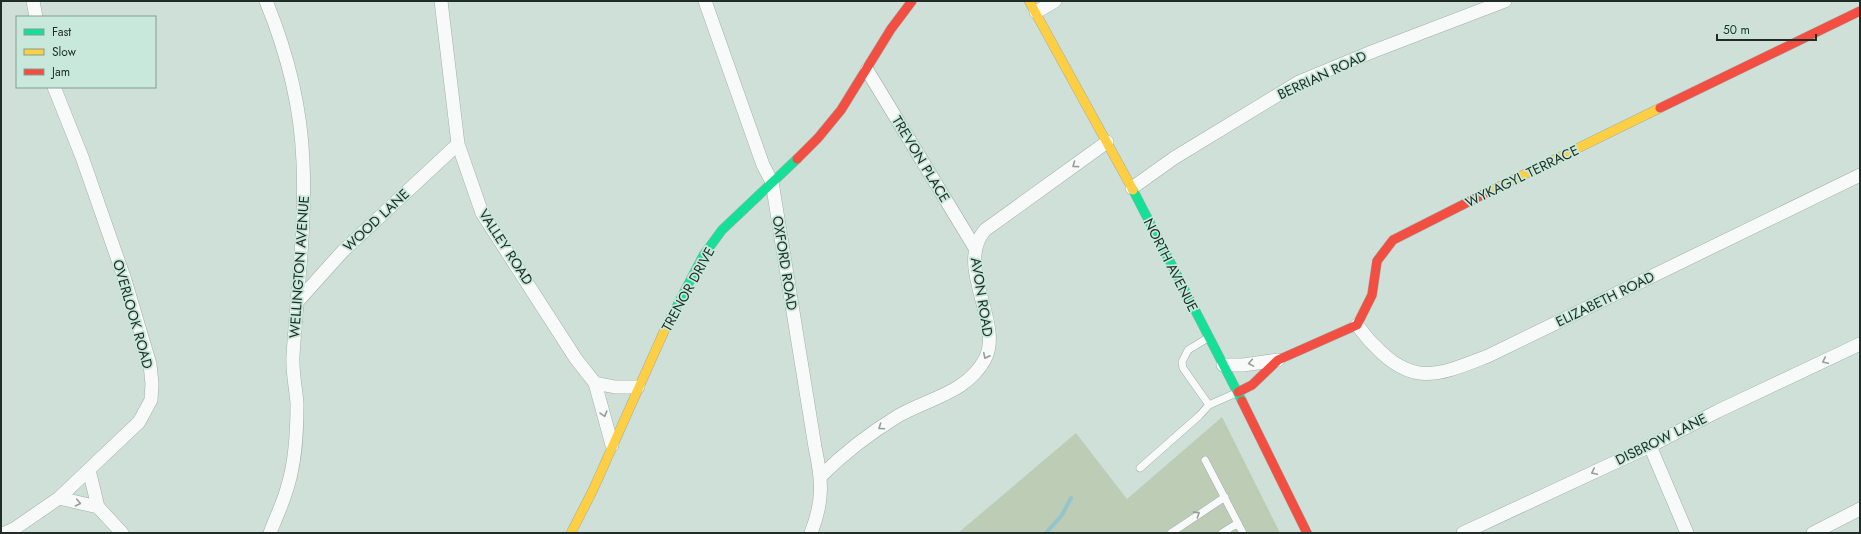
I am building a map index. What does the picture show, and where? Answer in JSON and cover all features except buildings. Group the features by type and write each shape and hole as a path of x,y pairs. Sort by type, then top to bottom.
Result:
{"street":[{"path":"33,1 36,16"},
{"name":"WELLINGTON AVENUE","path":"266,1 288,65 302,141 304,188 298,301 292,358 296,402 296,439 288,485 270,533"},
{"name":"VALLEY ROAD","path":"441,1 458,144 482,213 576,359 595,383 612,445"},
{"name":"OXFORD ROAD","path":"705,1 763,165 772,182 821,476 819,511 811,533"},
{"name":"TRENOR DRIVE","path":"577,530 638,387 685,288 703,256 722,230 791,166 818,138 841,110 888,34 912,1"},
{"path":"1032,7 1055,1"},
{"name":"BERRIAN ROAD","path":"1132,188 1174,158 1299,82 1374,51 1505,1"},
{"name":"NORTH AVENUE","path":"1032,7 1132,188 1208,337 1238,392 1307,533"},
{"name":"WYKAGYL TERRACE","path":"1357,325 1372,296 1377,260 1385,249 1398,237 1860,11"},
{"name":"TREVON PLACE","path":"867,70 975,248"},
{"name":"OVERLOOK ROAD","path":"11,532 59,498 89,470 139,422 151,400 152,384 150,364 125,280 82,157 54,88"},
{"name":"AVON ROAD","path":"821,476 837,459 881,427 899,416 962,386 977,374 990,350 989,333 976,273 975,248 980,237 985,230 1107,142"},
{"name":"WOOD LANE","path":"298,301 343,251 458,144"},
{"name":"ELIZABETH ROAD","path":"1357,325 1375,347 1403,370 1418,374 1436,373 1455,369 1488,356 1860,175"},
{"path":"1223,365 1243,365 1278,360 1357,325"},
{"name":"DISBROW LANE","path":"1470,531 1860,344"},
{"path":"1238,392 1252,385 1278,360"},
{"path":"595,383 615,387 638,387"},
{"path":"1650,446 1687,533"},
{"path":"89,470 98,507 122,533"},
{"path":"59,498 78,504 98,507"},
{"path":"1813,533 1860,509"}],"lane":[{"path":"1208,337 1188,350 1182,362 1183,368 1209,406"},
{"path":"1140,468 1209,406 1238,392"},
{"path":"1205,460 1243,533"},
{"path":"1171,533 1225,497"},
{"path":"1222,533 1238,523"}],"green space":[{"path":"1222,417 1280,533 958,533 1076,433 1127,499"}],"waterway":[{"path":"1046,533 1062,515 1071,498"}],"traffic: fast":[{"path":"666,327 703,256 722,230 797,159"},
{"path":"1133,190 1242,401"}],"traffic: slow":[{"path":"1029,1 1133,190"},
{"path":"1484,194 1660,108"},
{"path":"571,533 593,490 666,327"}],"traffic: jam":[{"path":"797,159 818,138 841,110 891,29 912,1"},
{"path":"1660,108 1860,11"},
{"path":"1238,392 1252,385 1278,360 1357,325 1372,295 1377,261 1393,240 1484,194"},
{"path":"1242,401 1307,533"}]}
